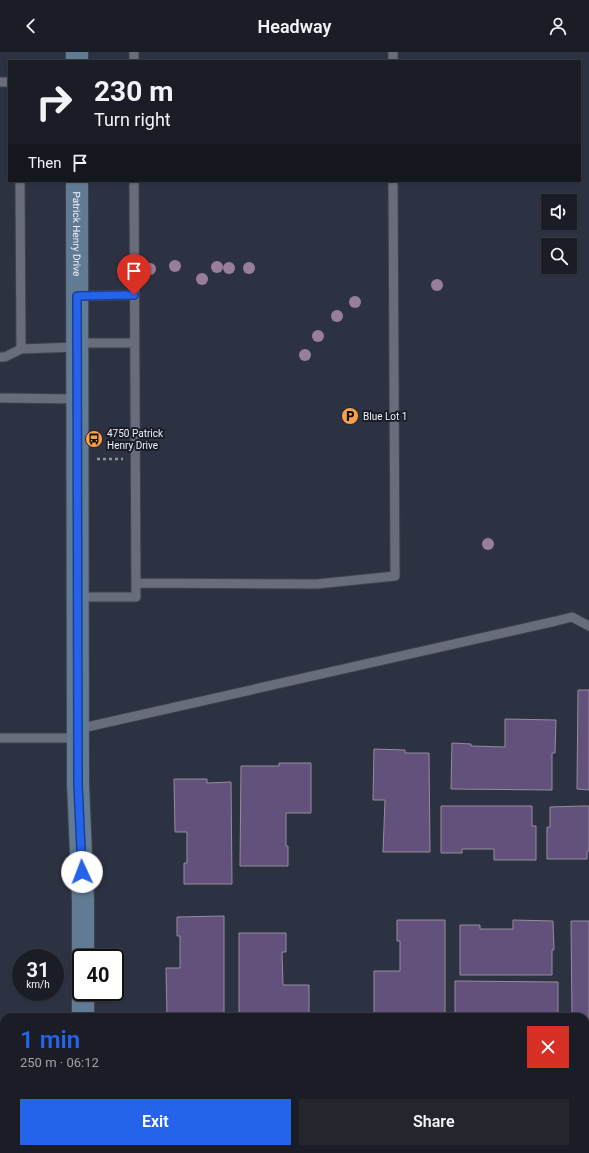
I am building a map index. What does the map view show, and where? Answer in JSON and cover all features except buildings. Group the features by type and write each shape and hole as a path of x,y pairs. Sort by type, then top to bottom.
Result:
{"street":[{"name":"Patrick Henry Drive","path":"77,182 78,734 83,949"},
{"path":"83,1001 83,1013"}],"lane":[{"path":"20,182 21,348"},
{"path":"78,597 136,597 134,182"},
{"path":"136,583 317,584 395,576 393,182"},
{"path":"77,296 134,295"},
{"path":"0,357 5,357 21,348 135,343"},
{"path":"0,398 77,399"},
{"path":"0,738 78,734 564,619 572,618 589,626"}],"path":[{"path":"97,458 135,459"}],"shaded area":[{"path":"0,52 589,52 589,1013 0,1013"}],"place":[{"name":"Blue Lot 1","path":"350,416"},
{"name":"4750 Patrick Henry Drive","path":"94,439"}],"route":[{"path":"82,872 78,784 77,296 134,295"}]}
